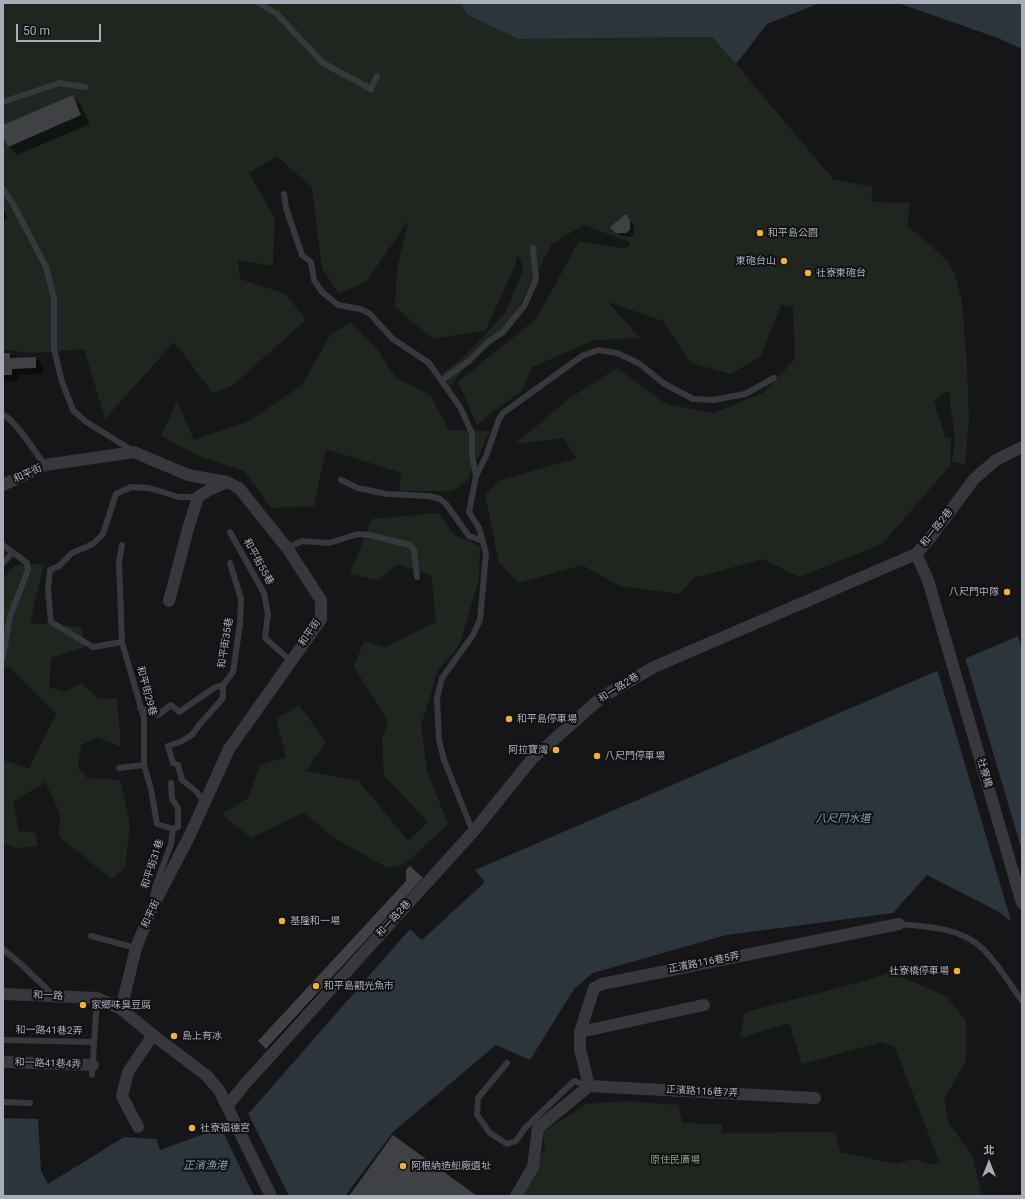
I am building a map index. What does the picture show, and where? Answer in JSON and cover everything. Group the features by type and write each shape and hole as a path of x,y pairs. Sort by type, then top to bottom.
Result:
{"street":[{"name":"和一路2巷","path":"228,1109 250,1079 473,832 532,760 602,697 654,667 916,554 931,537 974,479 996,460 1022,447"},
{"name":"和平街","path":"3,485 45,465 134,452 188,475 227,482 239,488 287,548 321,600 321,619 229,749 183,850 152,908 136,948 121,1009"},
{"path":"169,601 198,497 227,482"},
{"name":"社寮橋","path":"916,554 928,580 945,643 1022,902"},
{"name":"正濱路116巷5弄","path":"589,1086 580,1049 580,1032 594,988 602,984 899,924"},
{"name":"和一路","path":"3,994 97,998 121,1009 207,1076 220,1090 271,1196"},
{"path":"580,1032 704,1005"},
{"path":"138,1127 122,1096 128,1072 153,1035"},
{"name":"和一路41巷4弄","path":"3,1062 93,1070"},
{"path":"516,1196 533,1167 538,1128 589,1086"},
{"name":"正濱路116巷7弄","path":"589,1086 814,1098"}],"lane":[{"path":"259,3 277,14 323,63 371,88 377,76"},
{"path":"3,102 59,83 85,87"},
{"path":"3,189 13,204 46,267 54,298 54,349 62,382 73,410 85,421 134,452"},
{"path":"284,194 286,208 302,254 311,262 314,280 322,292 338,306 360,309 369,313 393,339 429,363 460,406 472,433 472,455 476,476"},
{"path":"442,380 469,361 488,342 503,332 524,306 536,280 533,248"},
{"path":"473,832 444,760 439,740 437,698 442,678 473,635 480,620 486,553 479,528 469,512 476,476 486,456 499,419 503,413 582,356 598,350 617,353 640,364 664,383 693,399 713,400 745,394 774,378"},
{"path":"3,415 14,423 45,465"},
{"path":"341,480 358,488 387,494 429,496 440,499 446,504 469,536 483,541"},
{"path":"122,642 93,647 51,622 48,590 50,570 59,566 72,552 93,544 104,534 116,494 131,487 149,488 179,497 198,497"},
{"name":"和平街55巷","path":"230,532 264,594 268,614 265,638 291,661"},
{"path":"287,548 302,541 329,543 358,534 369,535 410,545 414,550 417,577"},
{"path":"3,545 27,563 28,570 10,616 3,657"},
{"name":"和平街29巷","path":"122,545 119,562 122,642 144,718 144,765 151,789 157,824 173,829"},
{"path":"3,563 12,552"},
{"name":"和平街35巷","path":"204,805 197,792 182,780 178,765 173,763 168,746 180,742 192,735 223,698 223,685 233,672 240,624 241,599 230,563"},
{"path":"140,708 158,715 171,705 179,712 214,688 223,685"},
{"path":"119,768 144,765"},
{"name":"和平街31巷","path":"152,908 155,887 171,844 173,829 178,827 178,808 172,799 171,782"},
{"name":"正濱路116巷5弄","path":"899,924 937,928 968,938 982,948 1022,1001"},
{"path":"91,936 136,948"},
{"path":"3,949 54,996"},
{"path":"93,1070 97,998"},
{"name":"和一路41巷2弄","path":"3,1040 94,1042"},
{"path":"507,1063 478,1098 477,1114 490,1133 507,1144 516,1141 525,1128 574,1081 589,1086"},
{"path":"3,1102 30,1103"}],"green space":[{"path":"3,3 460,3 468,15 567,39 712,37 833,179 873,187 871,202 909,203 908,227 923,238 948,262 955,274 962,302 967,366 969,420 965,464 952,462 955,441 949,393 947,391 934,401 945,437 951,437 950,466 882,544 799,577 763,559 694,578 680,594 620,586 582,565 518,583 499,562 485,495 498,481 577,458 563,438 515,444 570,398 617,368 666,404 713,413 763,393 795,359 793,307 781,305 761,356 731,374 691,363 663,321 608,302 640,338 595,340 532,367 521,392 495,410 477,425 458,382 536,319 579,241 626,249 631,242 583,225 552,244 508,327 464,368 450,386 442,373 465,356 505,313 523,271 521,260 516,255 516,263 486,330 433,339 395,307 397,268 409,220 366,282 339,293 322,269 312,188 277,156 249,173 275,219 273,266 238,260 240,279 286,294 306,320 233,385 213,393 174,342 105,419 84,349 36,353 3,350"},
{"path":"351,322 376,348 396,378 430,395 449,430 490,431 468,479 453,491 399,491 401,473 326,449 314,506 271,508 244,471 199,456 161,436 177,401 194,440 249,421 302,385 331,334"},
{"path":"438,513 455,536 468,540 480,547 479,580 459,646 438,670 421,725 427,771 448,824 405,864 388,868 331,836 304,812 251,838 222,814 248,798 260,765 286,757 276,719 299,705 326,742 306,771 359,781 408,841 428,822 384,776 382,739 388,721 354,667 364,641 385,647 436,622 431,575 398,564 377,580 350,574 372,519"},
{"path":"44,564 30,623 81,627 85,647 51,658 49,687 65,692 81,683 99,699 117,698 121,747 98,737 81,745 78,768 87,778 120,780 130,823 125,868 111,879 59,836 60,813 45,782 13,802 19,831 35,833 38,846 16,848 3,844 3,760 29,768 56,714 9,667 3,670 3,578 16,565"},
{"name":"原住民廣場","path":"891,972 947,997 966,1021 966,1060 944,1100 949,1124 972,1155 982,1196 521,1196 536,1170 542,1153 545,1152 543,1132 586,1104 626,1101 678,1105 683,1123 722,1124 722,1133 835,1132 840,1152 896,1164 913,1159 930,1164 940,1163 894,1046 881,1042 802,1064 789,1023 740,1038 745,1012 857,983"}],"water":[{"path":"460,3 820,3 767,24 736,64 712,37 518,39 468,15"},
{"path":"898,3 1022,3 1022,49 998,38"},
{"name":"八尺門水道","path":"1018,636 1022,649 1022,914 1009,920 999,912 927,875 893,913 726,935 593,973 574,989 530,1060 496,1045 394,1131 345,1196 3,1196 3,1118 38,1119 41,1171 48,1184 124,1137 156,1139 160,1150 220,1128 250,1112 410,929 422,940 485,882 475,870"}],"pier":[{"path":"965,657 1022,851 1022,917 1011,921 937,669"},
{"path":"247,1111 289,1196 254,1196 220,1126"}],"building":[{"path":"73,95 81,115 8,147 3,136 3,125"},
{"path":"626,214 630,220 630,230 626,233 616,233 610,227"},
{"path":"3,353 10,353 10,358 36,357 36,368 12,369 12,375 3,375"},
{"name":"和平島觀光魚市","path":"410,866 423,878 266,1049 258,1041 406,881 406,870"},
{"name":"阿根納造船廠遺址","path":"393,1135 477,1196 349,1196"}],"place":[{"name":"和平島公園","path":"760,233"},
{"name":"東砲台山","path":"784,261"},
{"name":"社寮東砲台","path":"808,273"},
{"name":"八尺門中隊","path":"1007,592"},
{"name":"和平島停車場","path":"509,719"},
{"name":"阿拉寶灣","path":"556,750"},
{"name":"八尺門停車場","path":"597,756"},
{"name":"基隆和一場","path":"282,921"},
{"name":"社寮橋停車場","path":"957,971"},
{"name":"和平島觀光魚市","path":"316,986"},
{"name":"家鄉味臭豆腐","path":"83,1005"},
{"name":"島上有冰","path":"174,1036"},
{"name":"社寮福德宮","path":"192,1128"},
{"name":"阿根納造船廠遺址","path":"403,1166"}],"water label":[{"name":"正濱漁港","path":"205,1166"}]}
